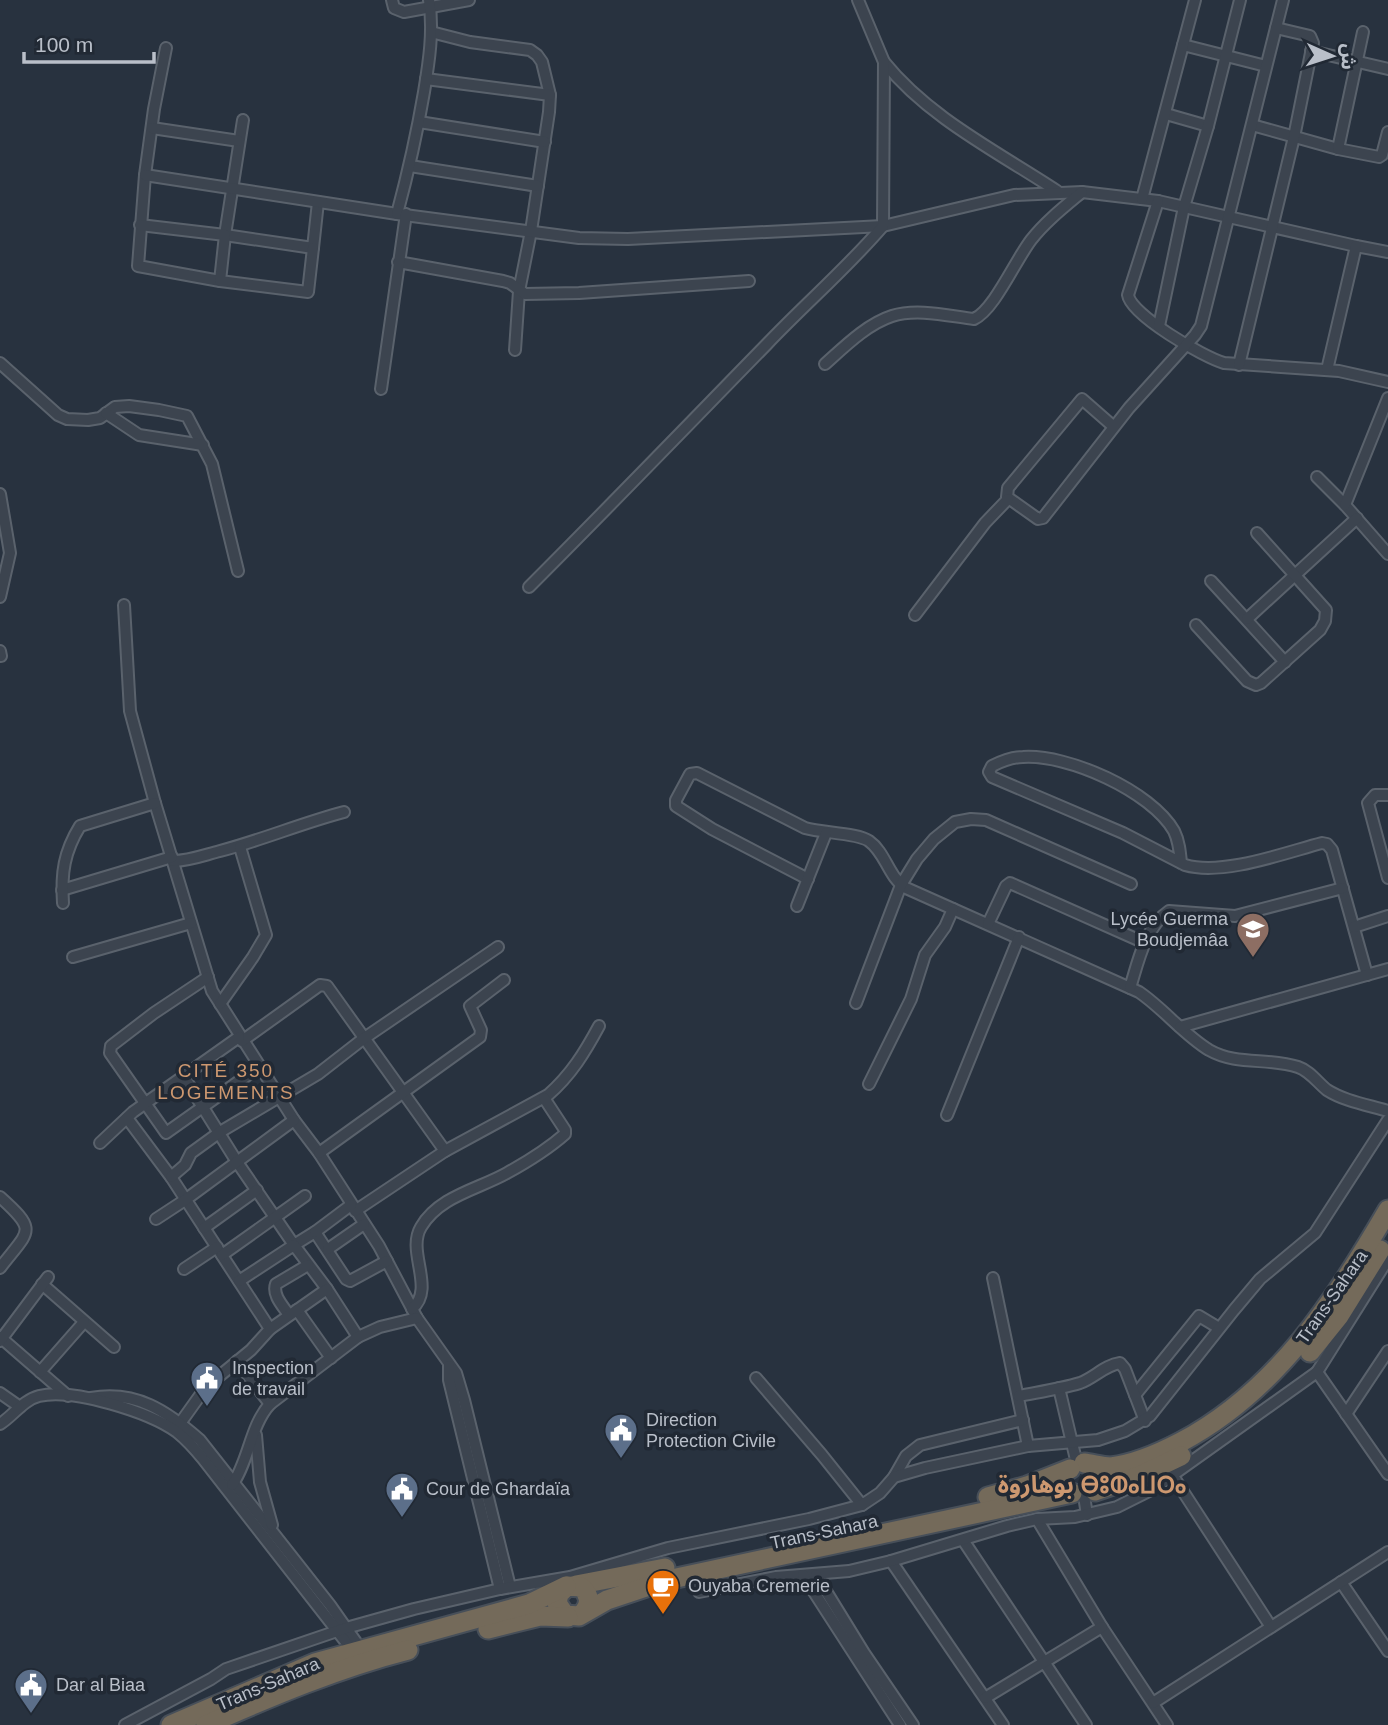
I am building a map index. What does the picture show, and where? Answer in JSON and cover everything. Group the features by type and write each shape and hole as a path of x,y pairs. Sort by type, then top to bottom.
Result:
{"highway":[{"name":"Trans-Sahara","path":"206,1725 361,1656 529,1604 571,1583 623,1577 980,1499 1027,1486 1077,1465 1109,1467 1166,1450 1225,1415 1287,1359 1358,1262 1388,1210"},
{"name":"Trans-Sahara","path":"171,1725 281,1676 361,1656 525,1619 575,1615 638,1588 699,1573 1085,1499 1180,1457 1219,1433 1275,1389 1311,1352 1339,1316 1388,1236"},
{"path":"1077,1465 1094,1467 1099,1476 1085,1499 1066,1479 1077,1465"},
{"path":"571,1583 585,1590 589,1599 587,1609 575,1615"}],"street":[{"path":"392,0 398,11 469,0"},
{"path":"858,0 884,62 903,85 936,112 1058,191"},
{"path":"1142,199 1195,0"},
{"path":"1159,326 1184,207 1209,126 1240,0"},
{"path":"1008,499 1038,519 1043,518 1114,427 1201,326 1283,0"},
{"path":"381,388 398,262 401,214 426,79 431,32 430,4"},
{"path":"1239,365 1294,137 1311,51 1312,37 1276,28"},
{"path":"431,32 470,42 530,50 537,54 542,62 550,95 531,232 519,291 515,350"},
{"path":"1338,149 1363,32"},
{"path":"1183,45 1266,66"},
{"path":"166,48 145,175 138,266 306,293 310,289 318,202"},
{"path":"1311,51 1388,69"},
{"path":"529,587 618,500 794,316 858,255 883,226 884,62"},
{"path":"426,79 550,95"},
{"path":"1166,114 1209,126"},
{"path":"220,281 243,120"},
{"path":"419,122 545,142"},
{"path":"1252,125 1338,149 1381,157 1388,132"},
{"path":"152,128 239,141"},
{"path":"410,166 538,186"},
{"path":"145,175 531,232 579,238 628,239 883,226 1014,195 1082,192 1158,201 1388,252"},
{"path":"825,364 871,327 895,315 913,313 974,319 981,316 990,307 1010,269 1032,239 1082,192"},
{"path":"1158,201 1128,295 1130,303 1159,326 1210,359 1239,365 1327,370 1388,382"},
{"path":"140,225 313,248"},
{"path":"1327,370 1356,246"},
{"path":"398,262 503,281 524,294 579,293 749,281"},
{"path":"0,363 61,417 88,420 100,418 115,407 129,406 184,415 191,421 212,464 238,570"},
{"path":"1345,505 1388,398"},
{"path":"915,615 985,523 1008,499 1008,488 1082,399 1114,427"},
{"path":"106,413 139,435 203,445"},
{"path":"1317,477 1388,554"},
{"path":"0,494 10,553 0,597"},
{"path":"1247,619 1357,518"},
{"path":"1196,625 1252,684 1261,683 1320,630 1326,614 1296,575 1257,533"},
{"path":"1211,581 1285,662"},
{"path":"124,605 130,711 208,978 241,1039 364,1224 415,1313 456,1373 460,1401 505,1588"},
{"path":"1181,863 1175,833 1167,821 1139,794 1082,769 1051,759 1014,758 992,766 989,772 992,777 1100,822 1181,863 1197,869 1216,870 1322,843 1327,844 1332,850 1367,975"},
{"path":"808,879 712,829 676,806 676,800 690,774 697,774 805,828 859,836 872,842 894,879 901,885 1129,988 1161,1008 1206,1048 1224,1058 1282,1062 1302,1068 1328,1090 1353,1101 1388,1111"},
{"path":"1388,795 1375,795 1368,803 1388,878"},
{"path":"63,903 63,867 80,826 155,803"},
{"path":"62,890 172,859 186,860 240,847 315,819 344,812"},
{"path":"856,1003 901,885 917,859 934,839 955,822 985,820 1131,884"},
{"path":"797,906 826,833"},
{"path":"220,1004 266,937 240,847"},
{"path":"988,924 1006,886 1010,883 1145,943"},
{"path":"1129,988 1145,943 1156,923 1173,909 1221,917 1236,916 1343,888"},
{"path":"869,1084 911,999 925,955 945,927 953,909"},
{"path":"1353,927 1388,916"},
{"path":"73,957 191,923"},
{"path":"947,1115 1019,937"},
{"path":"170,1177 185,1165 191,1153 220,1132 318,1074 363,1039 498,947"},
{"path":"1180,1027 1388,969"},
{"path":"208,978 154,1013 109,1048 110,1053 166,1133 260,1067"},
{"path":"318,1153 480,1037 481,1028 470,1006 504,980"},
{"path":"100,1143 146,1104 322,985 329,988 445,1151"},
{"path":"239,1281 445,1151 544,1098 561,1084 581,1059 599,1026"},
{"path":"184,1077 237,1162 358,1337"},
{"path":"231,1487 260,1417 270,1404 358,1337 415,1313 422,1291 417,1257 418,1234 428,1218 462,1194 505,1175 565,1134 544,1098"},
{"path":"127,1118 170,1177 270,1329"},
{"path":"156,1219 293,1120"},
{"path":"894,1477 1028,1446 1098,1440 1125,1432 1145,1421 1219,1328 1272,1268 1315,1233 1388,1120"},
{"path":"204,1228 257,1190"},
{"path":"184,1269 275,1217 304,1196"},
{"path":"0,1268 24,1237 26,1226 22,1217 1,1199"},
{"path":"328,1249 364,1224"},
{"path":"315,1232 350,1281 387,1261"},
{"path":"699,1573 699,1592 776,1577 849,1571 1037,1519 1085,1499 1117,1507 1153,1489 1317,1372 1388,1258"},
{"path":"308,1265 276,1284 275,1294 331,1358"},
{"path":"993,1278 1028,1446"},
{"path":"68,1396 1,1339 45,1281 84,1322 114,1347"},
{"path":"181,1422 206,1387 270,1329 327,1289"},
{"path":"1135,1395 1199,1316 1219,1328"},
{"path":"40,1372 84,1322"},
{"path":"1346,1413 1388,1351"},
{"path":"237,1361 270,1404"},
{"path":"1018,1396 1059,1388 1094,1377 1111,1365 1120,1363 1125,1369 1145,1421"},
{"path":"1317,1372 1388,1474"},
{"path":"756,1378 862,1505"},
{"path":"1059,1388 1077,1465"},
{"path":"0,1392 20,1407"},
{"path":"88,1398 122,1395 141,1401 181,1422 200,1440 231,1487 361,1656"},
{"path":"0,1424 38,1396 68,1396 88,1398 141,1413 177,1432 279,1541 341,1630"},
{"path":"125,1725 226,1669 341,1630 414,1609 505,1588 571,1583 668,1548 809,1519 862,1505 880,1493 894,1477 906,1456 920,1445 1023,1419"},
{"path":"255,1431 260,1482 269,1519 279,1541"},
{"path":"1172,1476 1271,1628"},
{"path":"1037,1519 1102,1626 1167,1725"},
{"path":"963,1540 1086,1725"},
{"path":"1153,1703 1388,1552"},
{"path":"891,1561 1003,1725"},
{"path":"803,1575 905,1723"},
{"path":"816,1575 864,1662"},
{"path":"1340,1583 1388,1651"},
{"path":"985,1698 1102,1626"}],"place":[{"name":"Lycée Guerma Boudjemâa","path":"1253,959"},
{"name":"Inspection de travail","path":"207,1408"},
{"name":"Direction Protection Civile","path":"621,1460"},
{"name":"Cour de Ghardaïa","path":"402,1519"},
{"name":"Ouyaba Cremerie","path":"663,1616"},
{"name":"Dar al Biaa","path":"31,1715"}],"district":[{"name":"CITÉ 350 LOGEMENTS","path":"226,1081"},
{"name":"بوهاروة ⴱⵓⵀⴰⵡⵔⴰ","path":"1092,1485"}]}
